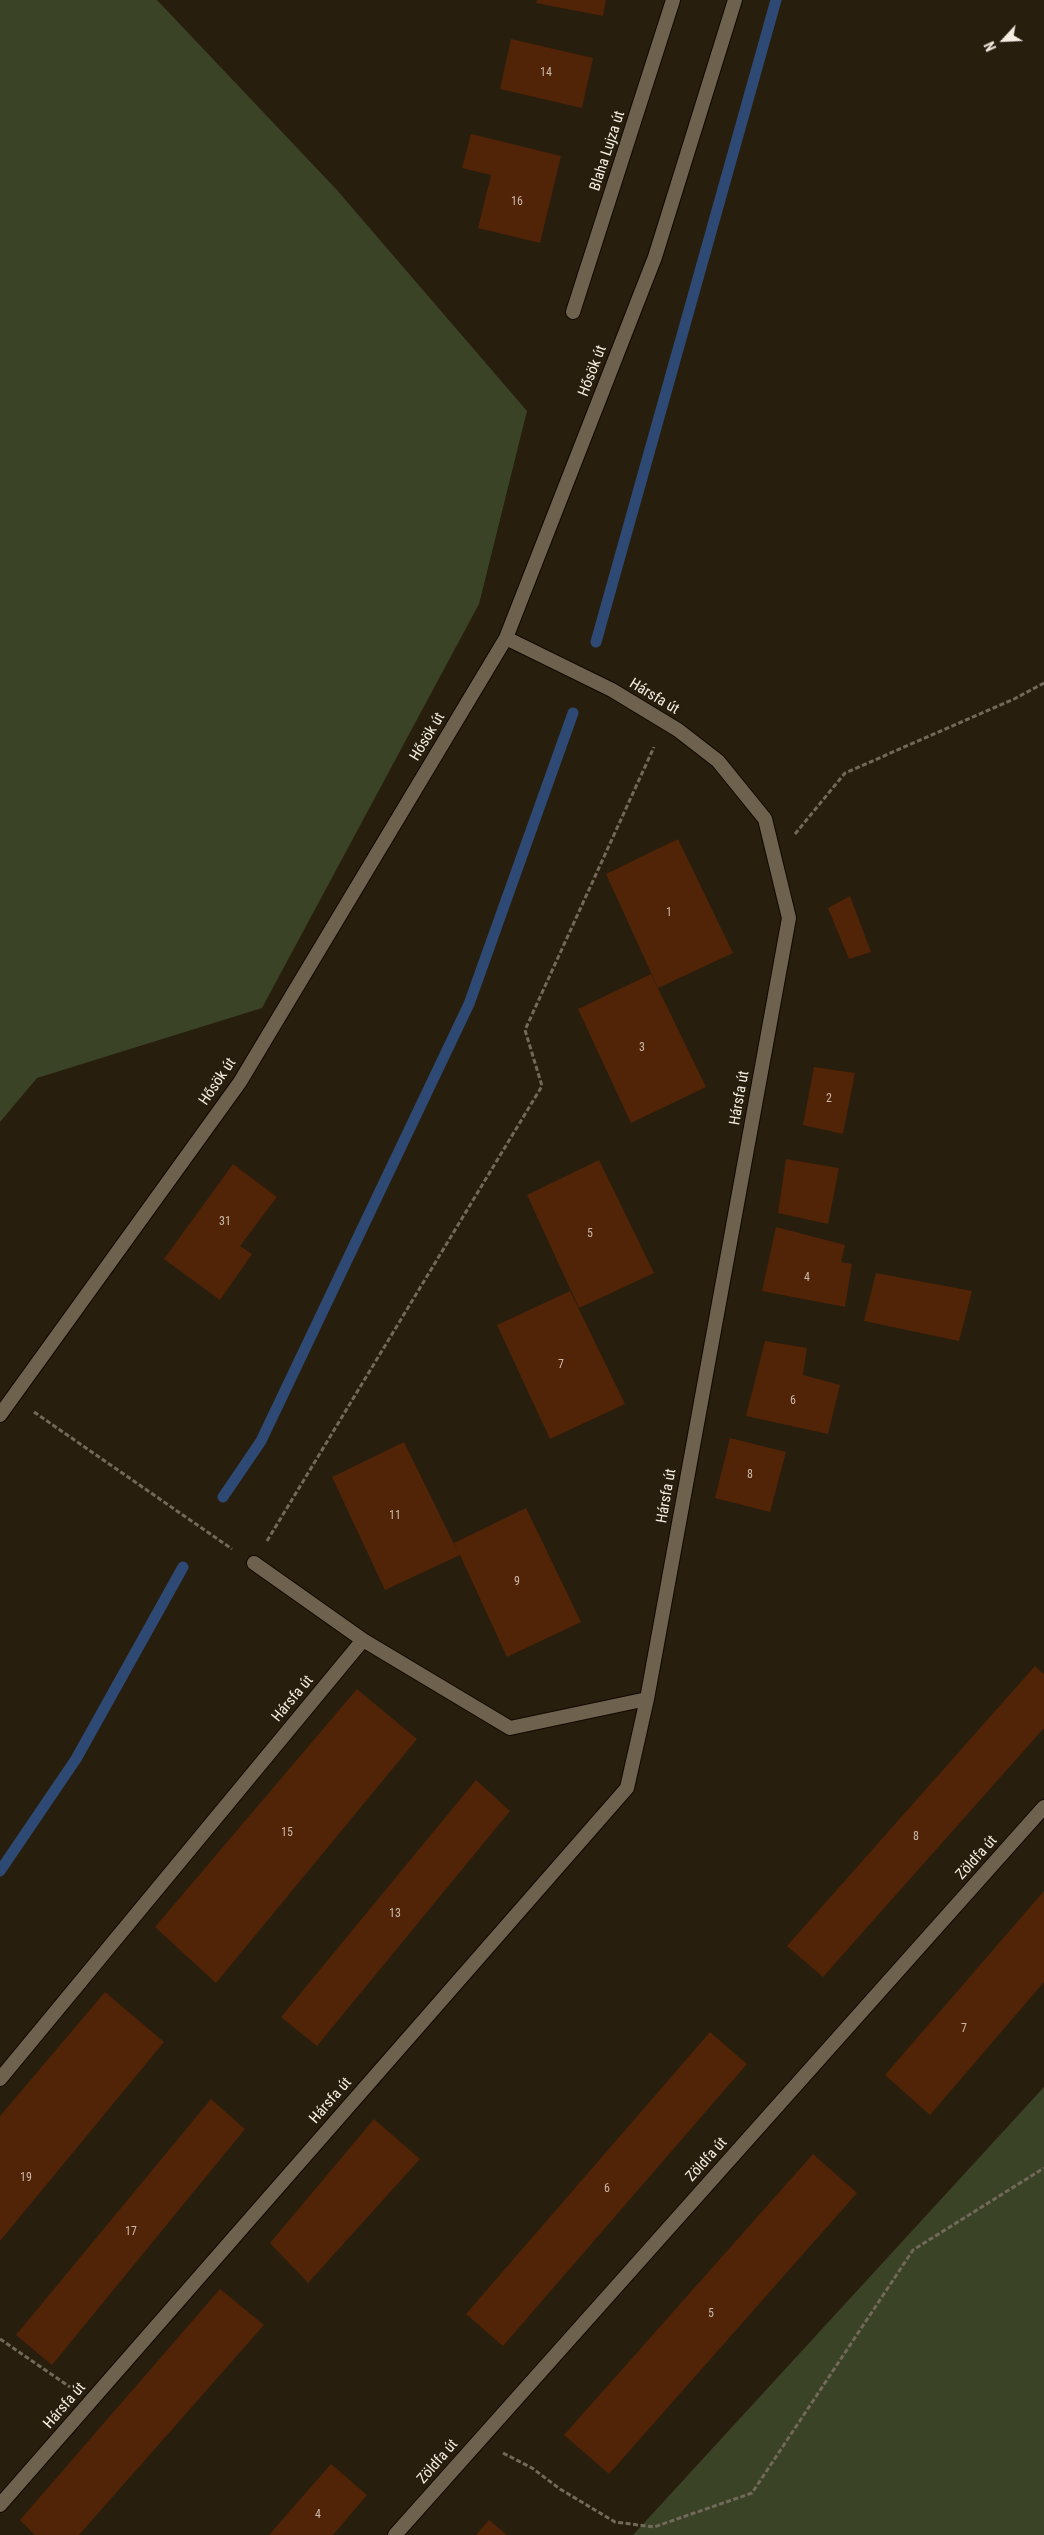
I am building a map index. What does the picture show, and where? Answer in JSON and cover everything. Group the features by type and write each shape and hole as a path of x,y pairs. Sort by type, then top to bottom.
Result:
{"street":[{"name":"Blaha Lujza út","path":"573,312 673,0"},
{"name":"Hősök út","path":"0,1415 240,1082 506,638 655,257 735,0"},
{"name":"Hársfa út","path":"0,2505 626,1788 647,1699 789,918 765,820 718,762 666,722 612,690 506,638"},
{"path":"254,1563 363,1640 510,1728 647,1699"},
{"name":"Hársfa út","path":"0,2080 363,1640"},
{"name":"Zöldfa út","path":"395,2535 1044,1806"}],"path":[{"path":"775,860 845,773 1014,699 1044,683"},
{"path":"13,1397 254,1563 542,1086 525,1030 666,722"},
{"path":"478,2441 532,2468 560,2489 615,2522 654,2527 752,2493 913,2250 1044,2168"},
{"path":"0,2339 91,2401"}],"green space":[{"path":"0,0 157,0 336,189 527,411 479,604 262,1008 37,1078 0,1122"},
{"path":"1044,2087 1044,2535 633,2535"}],"building":[{"path":"537,0 606,0 603,16 536,3"},
{"path":"511,39 593,58 582,108 500,89"},
{"path":"471,134 561,156 540,243 478,228 491,175 462,168"},
{"path":"678,839 733,953 658,988 606,874"},
{"path":"850,896 871,952 849,959 828,908"},
{"path":"651,974 706,1087 631,1123 578,1009"},
{"path":"814,1067 855,1073 843,1134 803,1125"},
{"path":"786,1159 839,1168 828,1224 778,1213"},
{"path":"599,1160 654,1273 579,1308 527,1195"},
{"path":"233,1164 277,1197 240,1246 252,1254 220,1300 164,1259"},
{"path":"776,1227 845,1245 841,1262 852,1264 845,1307 762,1291"},
{"path":"876,1273 972,1291 959,1341 864,1321"},
{"path":"570,1291 625,1404 550,1439 497,1325"},
{"path":"765,1341 807,1348 803,1375 840,1385 828,1434 746,1416"},
{"path":"730,1438 786,1452 770,1512 715,1498"},
{"path":"404,1442 458,1552 454,1543 526,1508 581,1622 507,1657 460,1555 385,1590 332,1477"},
{"path":"1035,1666 1044,1674 1044,1728 823,1977 787,1946"},
{"path":"357,1689 417,1739 216,1983 155,1927"},
{"path":"476,1780 510,1811 317,2046 281,2017"},
{"path":"1044,1891 1044,1982 930,2115 885,2075"},
{"path":"105,1992 164,2042 0,2241 0,2116"},
{"path":"710,2032 747,2064 503,2346 466,2314"},
{"path":"211,2099 245,2129 52,2365 16,2335"},
{"path":"374,2119 420,2159 308,2283 270,2243"},
{"path":"813,2154 857,2193 609,2474 564,2435"},
{"path":"220,2289 264,2325 79,2535 35,2535 20,2520"},
{"path":"331,2464 367,2495 333,2535 269,2535"},
{"path":"489,2520 507,2535 476,2535"}],"waterway":[{"path":"596,642 776,0"},
{"path":"223,1497 261,1441 469,1004 573,713"},
{"path":"0,1871 76,1759 183,1567"}]}
